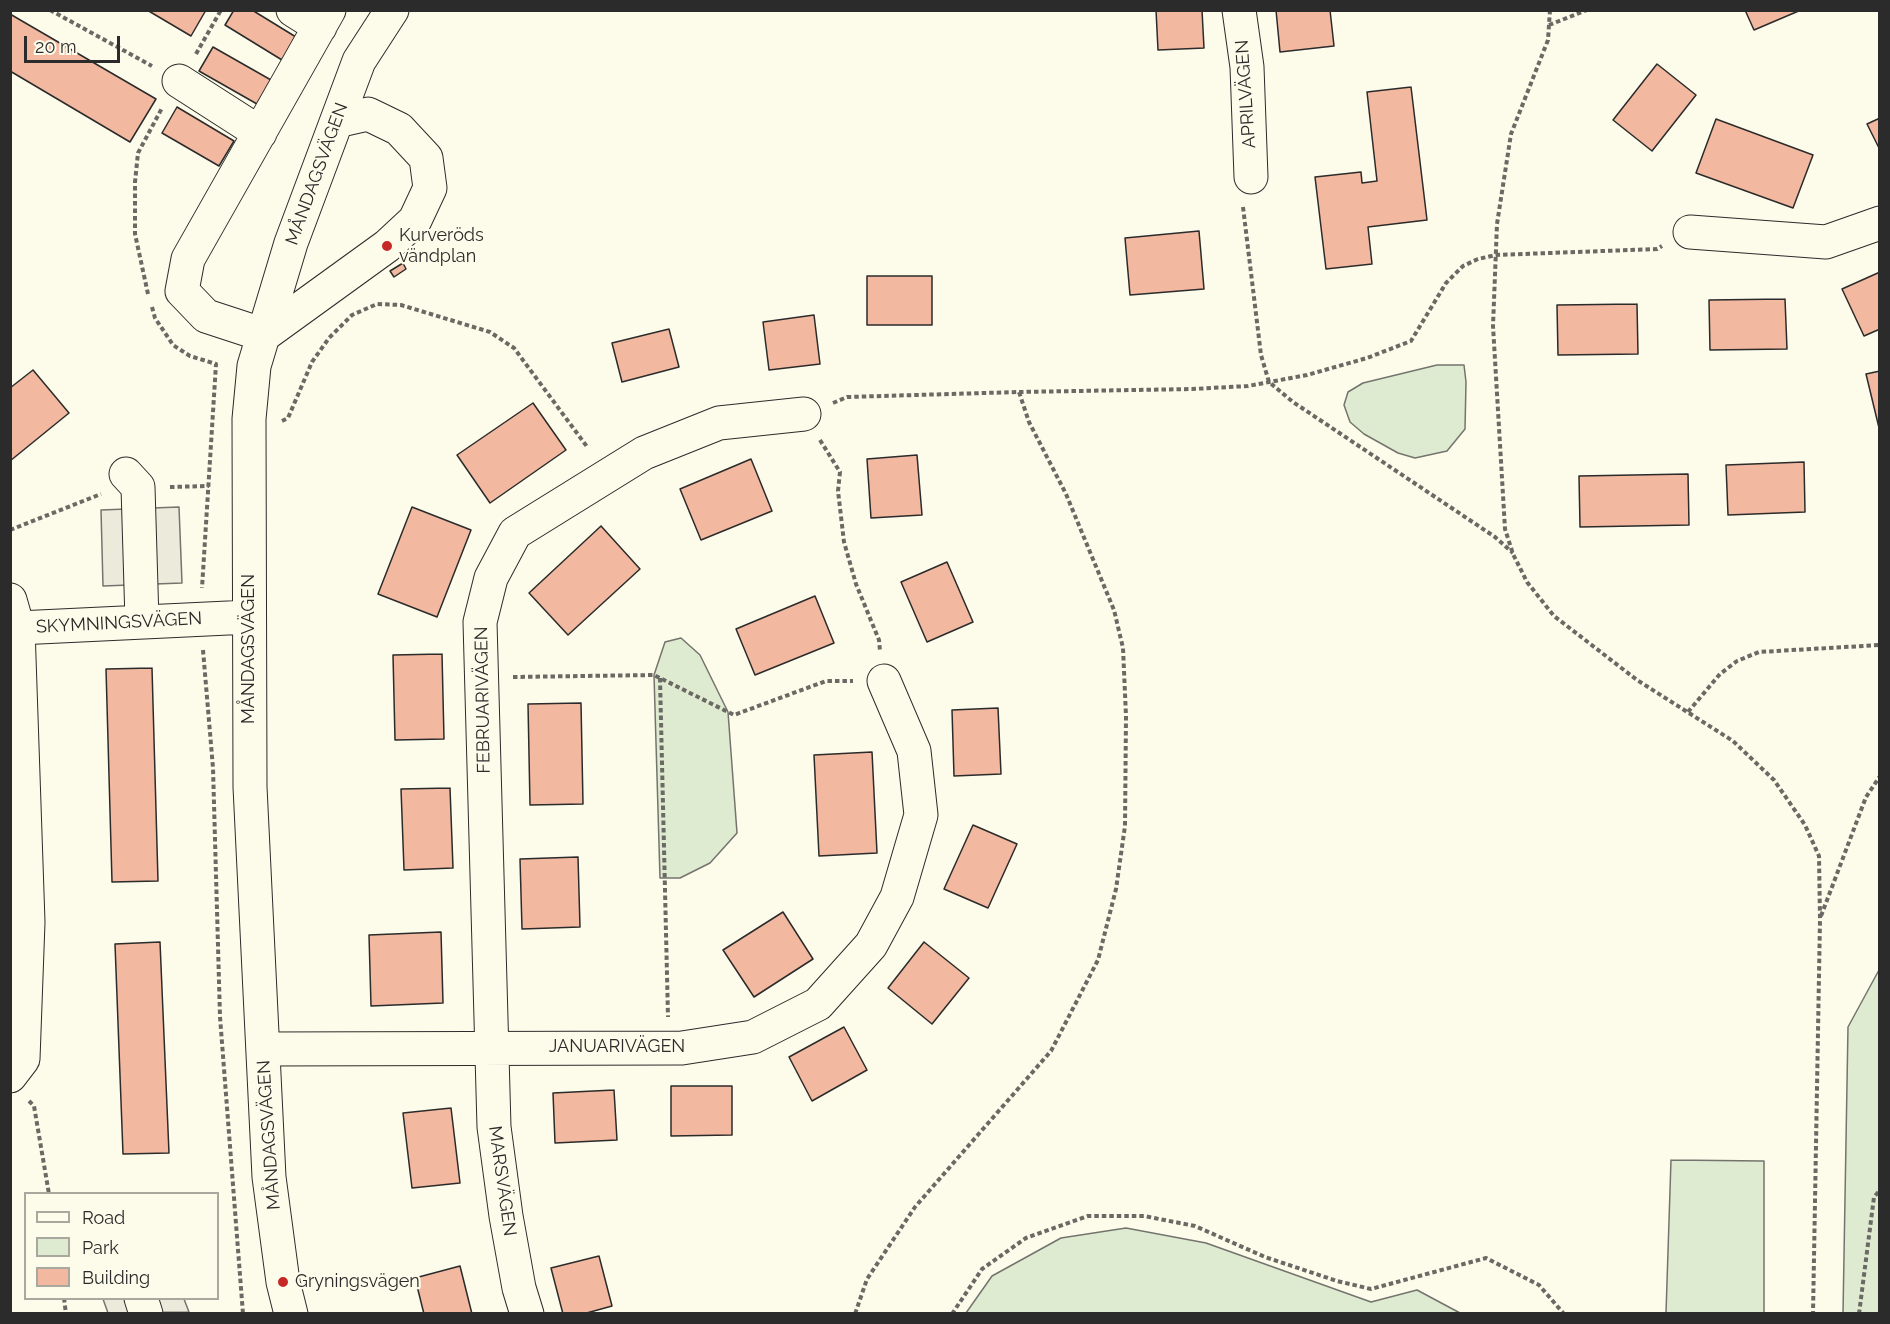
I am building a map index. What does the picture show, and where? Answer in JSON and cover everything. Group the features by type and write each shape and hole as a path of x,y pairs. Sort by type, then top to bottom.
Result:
{"street":[{"name":"MÅNDAGSVÄGEN","path":"291,1314 283,1282 269,1177 250,787 249,419 254,366 291,243 359,61 392,10"},
{"name":"APRILVÄGEN","path":"1239,10 1247,67 1251,177"},
{"path":"314,16 260,133 188,259 182,291 206,316 264,335 387,246 416,220 429,188 426,158 399,129 368,114 337,121"},
{"path":"179,81 260,133"},
{"path":"1690,232 1826,242 1880,223"},
{"name":"FEBRUARIVÄGEN","path":"490,1047 480,622 491,578 515,533 644,453 718,423 804,414"},
{"path":"126,474 138,488 142,621"},
{"path":"14,614 17,783 28,922 23,1059 18,1087"},
{"name":"SKYMNINGSVÄGEN","path":"14,614 142,621 249,617"},
{"name":"JANUARIVÄGEN","path":"263,1049 667,1048 753,1036 818,1005 871,945 897,897 921,814 914,750 884,681"},
{"name":"MARSVÄGEN","path":"490,1047 494,1127 506,1216 519,1288 527,1314"}],"path":[{"path":"50,10 179,81"},
{"path":"1550,10 1548,40 1511,134 1497,224 1493,326 1505,529 1513,554 1527,582 1554,616 1637,680 1733,741 1774,780 1805,825 1818,856 1820,919 1813,1314"},
{"path":"1549,25 1587,10"},
{"path":"1251,177 1243,208 1261,355 1269,382 1293,402 1495,537 1513,554"},
{"path":"482,677 654,675 734,715 826,681 884,681 879,639 856,584 844,542 838,491 840,472 804,414 847,397 1192,389 1269,382 1307,375 1367,358 1411,341 1446,283 1463,266 1496,255 1657,249 1690,232"},
{"path":"213,415 279,422 288,418 312,362 328,338 352,315 377,304 401,306 490,332 514,348 608,475"},
{"path":"855,1314 867,1279 915,1207 1051,1051 1098,960 1116,889 1125,826 1123,648 1114,610 1096,563 1066,494 1029,422 1019,392"},
{"path":"1688,712 1720,674 1737,661 1759,652 1880,645"},
{"path":"660,678 667,1048"},
{"path":"1820,919 1866,797 1880,776"},
{"path":"18,1087 34,1106 49,1192"},
{"path":"1859,1314 1874,1197 1880,1190"},
{"path":"952,1314 982,1269 1026,1238 1088,1216 1144,1216 1195,1226 1265,1257 1337,1281 1371,1289 1486,1258 1539,1285 1564,1314"}],"green space":[{"path":"1437,365 1464,365 1466,382 1465,429 1447,451 1415,458 1398,453 1364,434 1350,422 1344,405 1348,392 1363,383"},
{"path":"681,638 700,655 728,712 737,833 710,863 680,878 660,878 654,675 665,642"},
{"path":"1879,970 1879,1313 1843,1313 1848,1027"},
{"path":"1671,1160 1764,1161 1764,1313 1666,1313"},
{"path":"1126,1228 1206,1243 1371,1302 1417,1290 1460,1313 966,1313 992,1276 1061,1238"}],"shaded area":[{"path":"179,507 182,583 103,586 101,510"},
{"path":"103,1300 184,1300 189,1312 108,1313"}],"building":[{"path":"147,10 206,10 191,36"},
{"path":"234,10 252,10 296,37 282,60 225,25"},
{"path":"1156,10 1202,10 1204,48 1158,50"},
{"path":"1276,10 1330,10 1334,46 1280,52"},
{"path":"1745,10 1801,10 1754,30"},
{"path":"10,14 156,99 130,142 10,71"},
{"path":"213,47 271,80 257,104 199,71"},
{"path":"1657,64 1696,95 1652,151 1613,120"},
{"path":"1411,87 1427,220 1368,227 1372,264 1326,269 1315,177 1361,172 1362,183 1377,181 1367,92"},
{"path":"177,107 234,141 219,166 162,133"},
{"path":"1880,118 1880,150 1867,124"},
{"path":"1716,119 1813,155 1793,208 1696,173"},
{"path":"1199,231 1204,289 1130,295 1125,238"},
{"path":"403,263 406,269 394,277 390,271"},
{"path":"1880,272 1880,329 1864,336 1842,289"},
{"path":"867,276 932,276 932,325 867,325"},
{"path":"1785,299 1787,349 1710,350 1709,300"},
{"path":"1637,304 1638,354 1558,355 1557,305"},
{"path":"814,315 820,364 769,370 763,322"},
{"path":"669,329 679,367 622,382 612,343"},
{"path":"33,370 69,413 10,461 10,388"},
{"path":"1880,371 1880,432 1866,374"},
{"path":"533,403 566,450 490,503 457,455"},
{"path":"917,455 922,515 871,518 867,459"},
{"path":"751,459 772,511 701,540 680,489"},
{"path":"1804,462 1805,512 1728,515 1726,465"},
{"path":"1688,474 1689,525 1580,527 1579,476"},
{"path":"412,507 471,530 437,617 378,594"},
{"path":"601,526 640,569 568,635 529,593"},
{"path":"947,562 973,622 927,642 901,582"},
{"path":"815,596 834,643 755,675 736,629"},
{"path":"442,654 444,739 395,740 393,655"},
{"path":"152,668 158,881 112,882 106,669"},
{"path":"581,703 583,804 530,805 528,704"},
{"path":"998,708 1001,774 954,776 952,710"},
{"path":"872,752 877,853 819,856 814,755"},
{"path":"450,788 453,868 404,870 401,789"},
{"path":"973,825 1017,844 988,908 944,889"},
{"path":"578,857 580,927 522,929 520,859"},
{"path":"783,912 813,959 754,997 723,950"},
{"path":"441,932 443,1003 371,1006 369,935"},
{"path":"160,942 169,1153 123,1154 115,944"},
{"path":"924,942 969,978 932,1024 888,988"},
{"path":"844,1027 867,1070 812,1101 789,1057"},
{"path":"671,1086 732,1086 732,1135 671,1136"},
{"path":"614,1090 617,1140 555,1143 553,1093"},
{"path":"451,1108 460,1183 412,1188 403,1113"},
{"path":"599,1256 612,1306 583,1314 563,1314 551,1268"},
{"path":"460,1266 472,1314 424,1314 415,1278"}],"place":[{"name":"Kurveröds vändplan","path":"387,246"},
{"name":"Gryningsvägen","path":"283,1282"}]}
